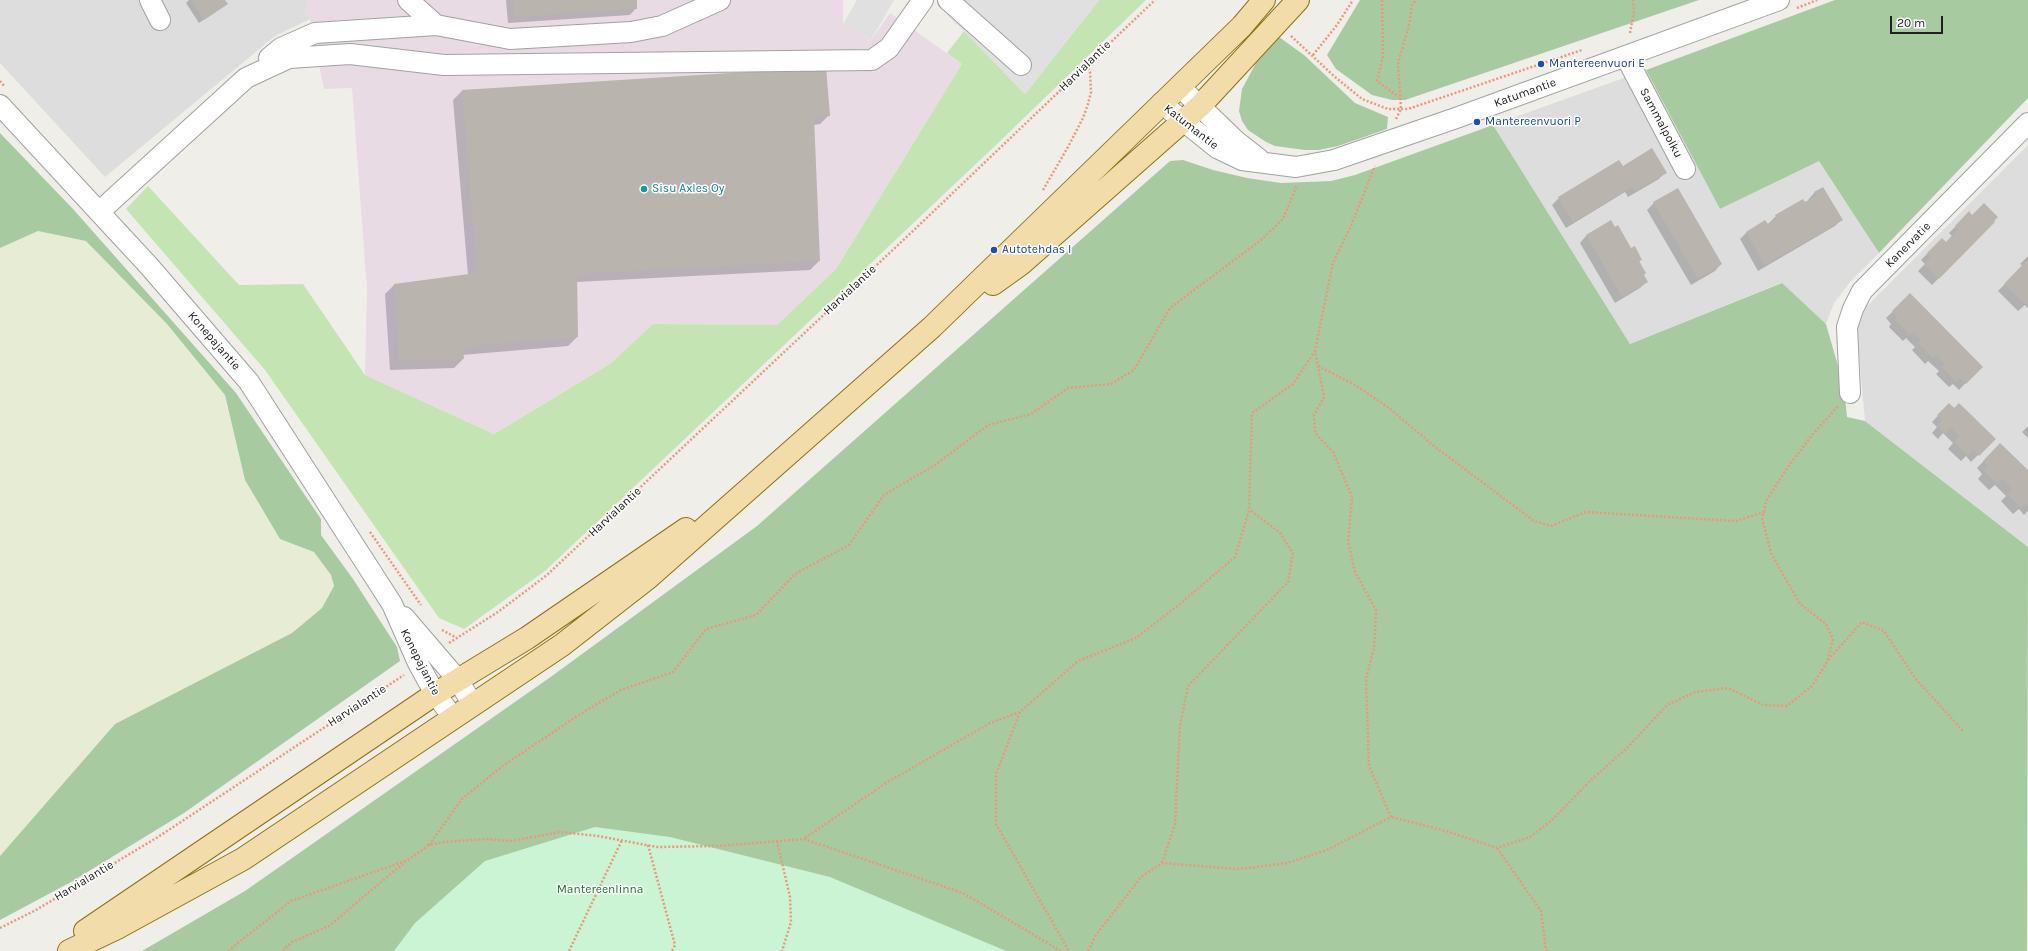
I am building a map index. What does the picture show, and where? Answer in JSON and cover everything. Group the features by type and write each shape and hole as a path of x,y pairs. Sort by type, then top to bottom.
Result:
{"main road":[{"path":"69,951 117,928 243,859 562,645 642,583 932,327 1242,26 1264,0"},
{"path":"932,327 1021,264 1200,106 1298,0"},
{"path":"55,951 435,694 533,634 763,476"}],"street":[{"path":"150,0 160,20"},
{"path":"408,0 436,25"},
{"path":"100,212 246,78 281,48 315,33 436,25 510,39 632,32 662,26 720,0"},
{"path":"246,78 289,58 350,54 444,65 872,60 889,48 922,0"},
{"path":"948,0 1021,65"},
{"name":"Katumantie","path":"1161,103 1217,148 1242,160 1296,167 1309,165 1334,160 1626,57 1778,0"},
{"name":"Sammalpolku","path":"1626,57 1685,169"},
{"name":"Katumantie","path":"1180,86 1236,141 1267,164"},
{"name":"Konepajantie","path":"0,105 100,212 249,382 392,604 418,663 435,694 454,718"},
{"name":"Kanervatie","path":"1850,393 1847,327 1853,309 1862,291 2028,123"},
{"name":"Konepajantie","path":"392,604 458,680 472,705"}],"path":[{"name":"Harvialantie","path":"435,652 498,612 547,576 1155,0"},
{"path":"1313,55 1337,26 1353,0"},
{"path":"1382,0 1383,56 1377,81 1400,98"},
{"path":"1401,109 1398,62 1409,26 1412,5 1416,0"},
{"path":"1630,33 1634,11 1633,0"},
{"path":"1625,36 1638,31"},
{"path":"1290,35 1335,77 1362,99 1388,109 1408,109 1584,50"},
{"path":"1042,191 1068,147 1086,111 1091,92 1090,72 1087,65"},
{"path":"1376,163 1350,228 1333,263 1315,351 1324,397 1314,416 1316,433 1334,452 1352,497 1348,541 1355,572 1376,610 1374,648 1366,678 1368,766 1391,817"},
{"path":"283,951 292,942 329,926 408,860 429,845 462,799 502,767 585,711 622,690 673,672 706,629 756,615 795,574 849,545 884,495 935,465 988,425 1031,414 1068,388 1111,384 1134,370 1170,308 1261,240 1283,219 1298,183 1309,165"},
{"path":"429,845 444,842 487,839 511,841 560,832 622,840 657,847 717,846 777,842 804,838 886,783 990,723 1020,712 1078,661 1136,638 1180,604 1234,557 1249,510 1252,413 1293,384 1315,351"},
{"path":"1317,365 1355,385 1389,408 1434,446 1534,521 1551,526 1586,512 1736,521 1764,512"},
{"path":"1827,662 1834,639 1826,624 1800,604 1771,553 1762,518 1766,501 1790,464 1813,434 1850,393"},
{"path":"1088,951 1096,935 1141,877 1162,863 1176,824 1180,725 1188,686 1288,582 1293,553 1280,533 1249,510"},
{"path":"1497,848 1530,837 1552,821 1590,781 1628,747 1666,705 1695,692 1728,688 1763,705 1788,706 1812,686 1827,662 1862,622 1884,631 1914,678 1964,732"},
{"name":"Harvialantie","path":"0,928 36,910 158,837 409,672 418,663"},
{"path":"1020,712 996,774 996,824 1069,951"},
{"path":"1162,863 1238,869 1287,863 1327,850 1391,817 1446,831 1497,848 1541,911 1546,951"},
{"path":"804,838 963,893 1061,951"},
{"path":"569,951 622,840"},
{"path":"777,842 790,897 791,922 782,951"},
{"path":"648,845 675,945 672,951"},
{"path":"228,951 291,901 408,860"}],"shaded area":[{"path":"0,0 306,0 310,19 275,36 105,177 0,63"},
{"path":"306,0 843,0 843,24 871,40 890,13 962,64 836,269 777,325 653,324 610,364 494,434 365,375 367,289 352,88 324,89"},
{"path":"857,0 894,0 871,40 843,24"},
{"path":"948,0 1099,0 1025,94 943,10"},
{"path":"1646,70 1720,209 1819,160 1879,253 1851,281 1834,303 1826,324 1781,283 1630,344 1493,125"},
{"path":"2028,145 2028,547 1865,421 1857,328 1866,307"}],"green space":[{"path":"1099,0 1146,0 996,145 545,571 464,629 439,618 265,370 126,209 148,186 239,285 303,284 365,375 494,434 610,364 653,324 777,325 836,269 962,64 947,53 964,31 1025,94"},
{"path":"1360,0 1699,0 1405,100 1392,100 1372,95 1336,69 1327,55"},
{"path":"1835,0 2028,0 2028,98 1879,253 1819,161 1720,209 1646,70"},
{"path":"1279,37 1304,55 1355,103 1388,117 1387,129 1338,146 1319,150 1305,150 1275,146 1248,130 1242,121 1239,111 1242,89 1256,63"},
{"path":"1493,125 1630,344 1782,283 1826,324 1844,387 1847,417 1865,421 2028,547 2027,951 142,951 245,891 552,676 757,526 1170,161 1183,160 1213,170 1247,178 1281,183 1331,181 1355,175"},
{"path":"0,133 73,209 236,393 321,519 321,535 353,579 397,647 400,661 184,813 71,882 0,920 0,856 115,724 292,633 322,608 334,586 331,575 314,552 280,539 245,480 225,395 167,324 86,241 38,231 0,248"},
{"path":"38,231 86,241 167,324 225,395 245,480 280,539 314,552 331,575 334,586 322,608 292,633 115,724 0,856 0,248"},
{"name":"Mantereenlinna","path":"595,827 670,837 830,877 1006,951 394,951 415,923 485,861"}],"building":[{"path":"191,0 225,0 228,4 204,20"},
{"path":"513,0 637,0 637,9 514,17"},
{"name":"Sisu Axles Oy","path":"826,67 830,116 814,117 820,261 577,274 578,337 463,347 464,359 399,361 394,284 477,273 462,90"},
{"path":"1652,148 1667,173 1635,191 1632,187 1573,222 1558,197 1619,160 1623,166"},
{"path":"1823,187 1843,220 1765,265 1746,232 1765,220 1768,224 1777,218 1775,215 1803,199 1805,202 1816,196 1814,192"},
{"path":"1678,188 1722,264 1698,279 1653,202"},
{"path":"1984,203 1998,217 1994,221 1995,222 1939,279 1924,264 1931,256 1927,253 1942,238 1946,242 1958,229 1955,226 1969,211 1972,215"},
{"path":"1611,220 1615,227 1618,225 1631,248 1635,246 1642,260 1639,261 1646,273 1644,275 1648,282 1622,297 1586,235"},
{"path":"2028,259 2028,303 2026,305 2004,284"},
{"path":"1910,293 1983,367 1966,384 1960,378 1956,382 1942,367 1945,364 1936,355 1933,358 1918,343 1921,340 1913,332 1910,335 1895,320 1897,317 1892,311"},
{"path":"1949,403 1954,408 1959,403 1996,439 1979,456 1973,450 1968,456 1954,442 1959,436 1950,427 1945,433 1937,425 1942,420 1937,415"},
{"path":"2000,443 2028,470 2028,505 2026,503 2021,508 2007,494 2012,489 2002,479 1997,484 1984,471 1988,466 1983,461"}],"place":[{"name":"Mantereenvuori E","path":"1541,64"},
{"name":"Mantereenvuori P","path":"1477,122"},
{"name":"Sisu Axles Oy","path":"644,189"},
{"name":"Autotehdas I","path":"994,250"}]}
